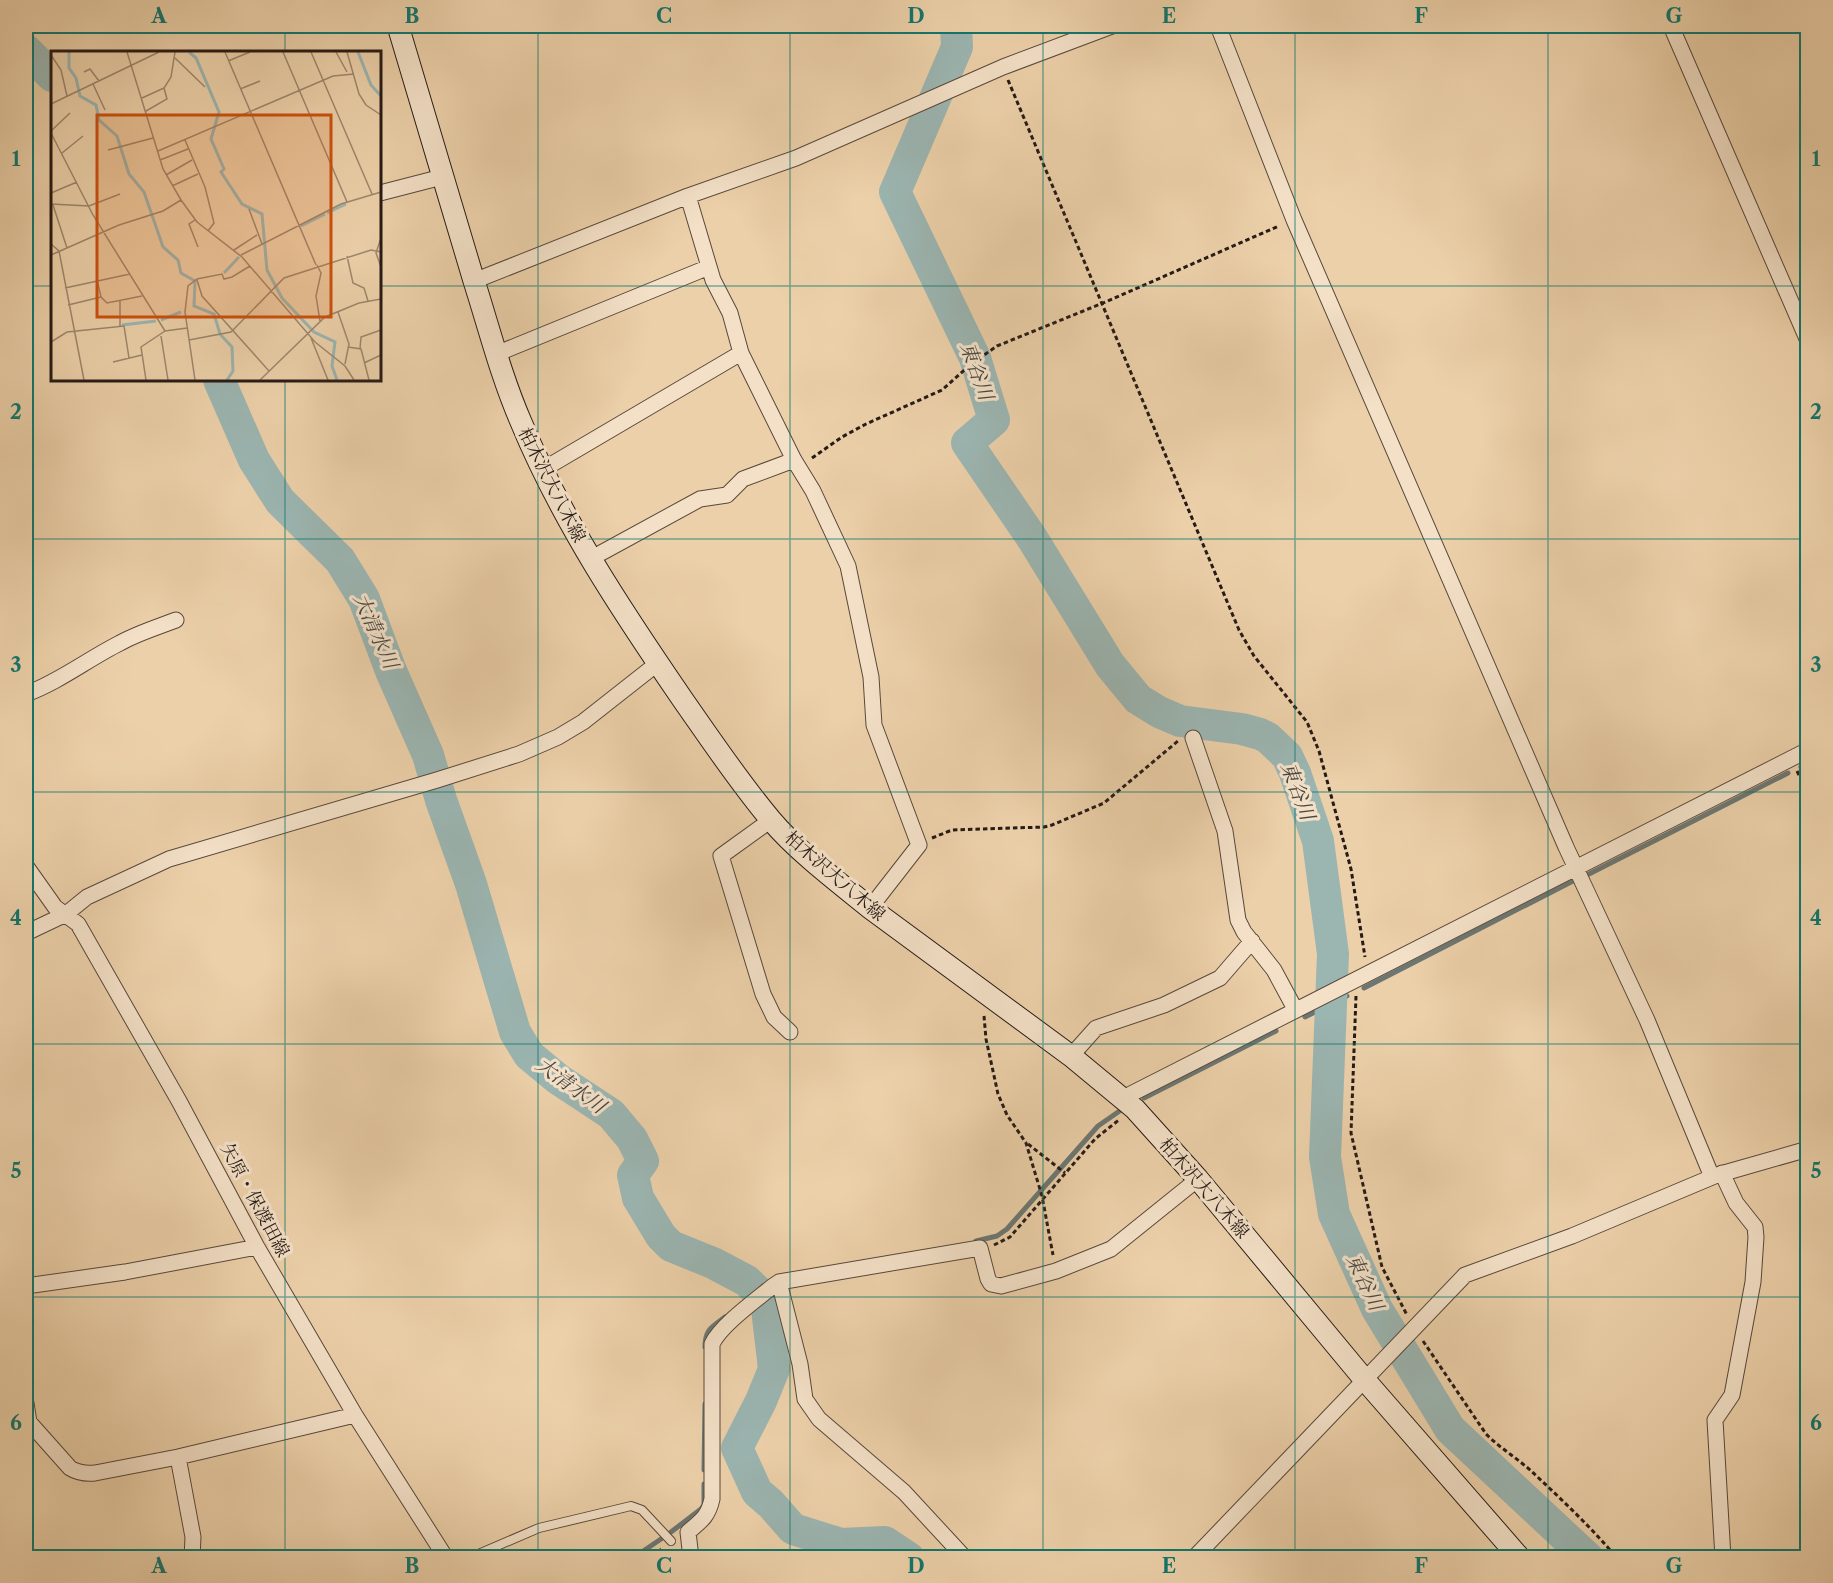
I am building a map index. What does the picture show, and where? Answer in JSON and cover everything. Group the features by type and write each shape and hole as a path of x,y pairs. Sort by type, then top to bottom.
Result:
{"main road":[{"name":"柏木沢大八木線","path":"398,26 496,354 519,419 542,470 590,559 729,766 771,820 870,908 1071,1056 1124,1107 1135,1109 1198,1179 1364,1379 1520,1557"}],"street":[{"path":"474,281 688,196 796,158 1003,67 1112,26"},
{"path":"1218,26 1294,220 1561,836 1717,1175 1755,1227 1753,1282 1732,1395 1715,1420 1723,1557"},
{"path":"1671,26 1808,341"},
{"path":"381,193 442,177"},
{"path":"688,196 713,280 730,313 741,353 796,464 813,491 848,566 871,677 874,725 919,845 870,908"},
{"path":"496,354 709,267"},
{"path":"542,470 741,353"},
{"path":"590,559 700,499 727,495 743,479 796,464"},
{"path":"26,694 121,642 176,620"},
{"path":"26,933 66,914 87,897 169,859 519,754 558,737 583,722 658,663"},
{"path":"1193,738 1225,831 1238,920 1244,932 1275,970 1299,1007"},
{"path":"1124,1107 1299,1007 1808,750"},
{"path":"771,820 722,856 763,994 774,1017 790,1032"},
{"name":"矢原・保渡田線","path":"26,866 55,907 78,924 179,1101 257,1247 355,1415 446,1557"},
{"path":"1071,1056 1096,1028 1164,1005 1220,978 1252,941"},
{"path":"1194,1557 1465,1275 1572,1236 1717,1175 1808,1149"},
{"path":"691,1557 688,1532 705,1518 712,1499 712,1344 715,1337 748,1306 776,1284 980,1248 988,1279 996,1286 1056,1271 1111,1249 1198,1179"},
{"path":"26,1286 125,1272 257,1247"},
{"path":"776,1284 800,1364 805,1399 819,1419 904,1492 965,1557"},
{"path":"26,1403 27,1423 70,1467 76,1472 95,1473 178,1457 355,1415"},
{"path":"178,1457 193,1538 192,1557"}],"lane":[{"path":"469,1557 539,1528 631,1506 642,1510 671,1541"}],"path":[{"path":"1003,67 1239,630 1254,656 1307,722 1319,751 1351,869 1367,973"},
{"path":"796,464 866,424 942,390 970,364 997,346 1103,303 1294,220"},
{"path":"919,845 951,830 1052,825 1104,803 1184,736 1193,738"},
{"path":"1791,759 1808,794"},
{"path":"981,991 986,1039 998,1094 1007,1115 1026,1143 1042,1197 1056,1271"},
{"path":"980,1248 991,1246 1010,1236 1064,1172 1114,1122 1124,1107"},
{"path":"1026,1143 1064,1172"}],"waterway":[{"name":"東谷川","path":"956,26 957,47 895,192 975,358 994,420 967,443 1032,538 1110,665 1138,699 1180,721 1242,729 1260,734 1268,738 1287,756 1318,841 1333,954 1325,1157 1334,1214 1377,1309 1450,1429 1588,1558"},
{"name":"大清水川","path":"26,50 51,75"},
{"name":"大清水川","path":"219,381 254,460 280,501 340,560 364,599 391,671 428,755 441,800 471,884 515,1032 529,1055 558,1079 611,1114 632,1139 643,1161 633,1175 638,1198 661,1236 671,1246 713,1263 747,1281 766,1300 774,1369 737,1448 757,1492 793,1529 841,1544 885,1542 909,1558"},
{"path":"1801,767 1808,763"},
{"path":"1589,874 1788,773"},
{"path":"1364,988 1573,881"},
{"name":"東谷川","path":"1305,1017 1347,996"},
{"path":"1144,1098 1276,1031"},
{"path":"976,1241 997,1236 1007,1229 1098,1126 1121,1110"},
{"path":"705,1347 708,1332 725,1317"},
{"path":"704,1470 705,1404"},
{"path":"671,1532 704,1505 704,1484"},
{"path":"633,1558 661,1539"}]}
